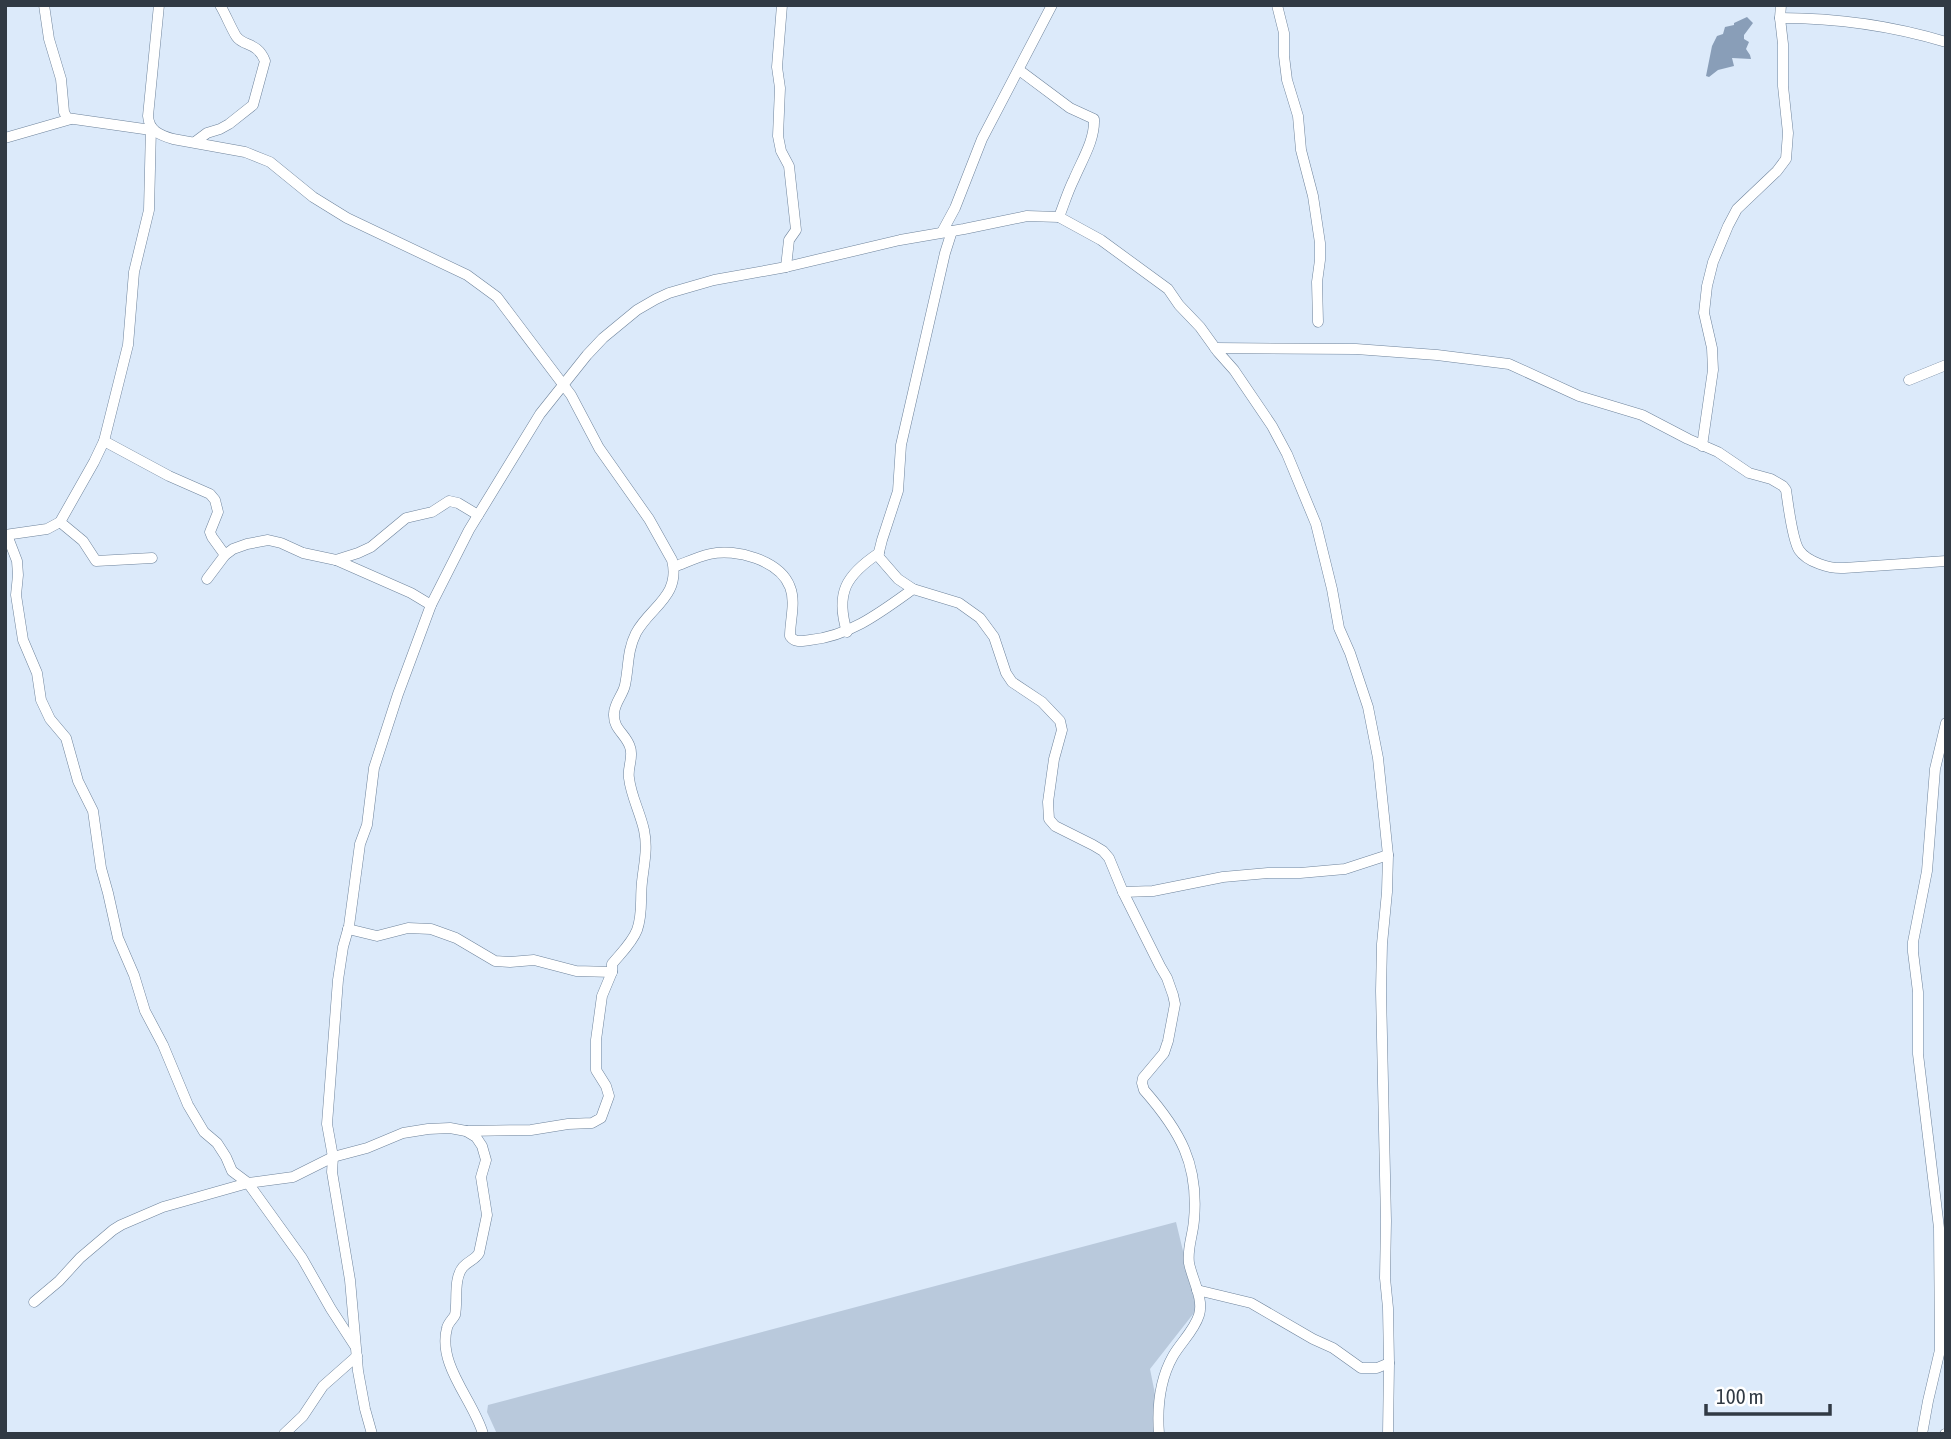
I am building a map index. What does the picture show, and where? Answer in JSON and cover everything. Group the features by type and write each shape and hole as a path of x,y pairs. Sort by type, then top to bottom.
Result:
{"street":[{"path":"34,1302 113,1230 163,1207 248,1183 293,1177 333,1157 367,1148 402,1133 450,1128 466,1131 531,1130 592,1123 601,1118 609,1096 596,1070 596,1040 602,996 612,972 612,964 633,939 641,916 647,851 628,776 631,748 616,726 614,711 625,685 628,656 635,635 667,596 674,567 656,530 599,448 578,406 497,296 467,275 347,218 313,197 270,162 245,152 161,135 151,129 67,118 44,5"},
{"path":"159,5 148,116 151,129 149,210 134,272 128,345 104,440 60,522 47,529 6,535 17,561 16,587 23,640 37,673 41,700 50,719 66,738 78,782 93,811 101,867 118,938 129,960 145,1011 163,1045 188,1105 204,1132 216,1143 233,1171 248,1183 310,1270 356,1352"},
{"path":"195,142 208,133 220,130 253,105 265,61 261,52 253,45 238,38 220,5"},
{"path":"782,5 777,67 780,88 779,144 789,166 796,230 789,240 786,267"},
{"path":"1052,5 982,139 947,232 945,253 901,445 898,491 878,553 890,570 914,589 959,603 980,618 994,637 1006,673 1012,682 1042,702 1060,721 1062,730 1054,759 1048,802 1049,819 1062,832 1093,845 1109,858 1173,995 1175,1004 1164,1053 1142,1083 1144,1090 1174,1127 1192,1172 1196,1190 1189,1250 1200,1311 1186,1340 1174,1355 1166,1375 1159,1398 1159,1434"},
{"path":"1277,5 1284,33 1287,80 1298,116 1301,150 1313,196 1318,232 1318,322"},
{"path":"1702,446 1713,370 1713,354 1704,313 1713,262 1737,209 1786,159 1788,133 1783,86 1781,5"},
{"path":"1780,18 1899,30 1946,42"},
{"path":"1019,70 1070,108 1094,119 1093,136 1059,217"},
{"path":"5,138 71,119"},
{"path":"372,1434 358,1371 348,1267 327,1125 338,980 360,844 367,825 374,768 398,694 432,605 457,552 525,437 563,384 603,338 637,310 656,299 711,281 786,267 875,245 1027,216 1059,217 1101,240 1165,286 1234,370 1276,434 1316,524 1339,628 1362,685 1370,716 1378,758 1388,855 1381,1014 1386,1221 1384,1265 1389,1363 1388,1434"},
{"path":"1215,348 1356,349 1509,364 1578,396 1642,415 1718,452 1749,473 1772,479 1785,488 1797,545 1806,557 1835,569 1946,561"},
{"path":"1909,380 1946,365"},
{"path":"104,440 169,476 210,494 215,500 218,512 210,532 225,555"},
{"path":"336,560 371,547 406,519 432,512 449,501 458,503 478,515"},
{"path":"60,522 83,541 96,561 152,558"},
{"path":"207,579 225,555 240,546 268,540 303,553 336,560 432,605"},
{"path":"674,567 711,554 731,552 771,565 790,585 790,631 792,640 796,642 847,632 914,589"},
{"path":"847,632 842,611 844,590 852,573 878,553"},
{"path":"5,591 16,587"},
{"path":"1922,1434 1940,1350 1939,1228 1918,1054 1918,992 1913,942 1927,871 1935,769 1946,723"},
{"path":"1123,892 1153,891 1197,881 1243,875 1345,869 1388,855"},
{"path":"348,929 377,936 408,928 430,929 456,938 495,961 534,960 576,971 612,972"},
{"path":"466,1131 476,1137 486,1160 481,1177 487,1215 479,1253 462,1268 456,1292 455,1317 447,1329 446,1352 483,1434"},
{"path":"1196,1290 1251,1303 1334,1348 1361,1368 1377,1368 1389,1363"},
{"path":"284,1434 303,1416 323,1386 356,1352"}],"shaded area":[{"path":"1747,17 1753,23 1744,35 1744,39 1749,42 1746,49 1751,59 1732,58 1734,66 1706,76 1712,46 1717,36 1723,34 1725,27"},
{"path":"1176,1222 1197,1309 1150,1369 1163,1434 497,1434 487,1412 488,1405"}]}
